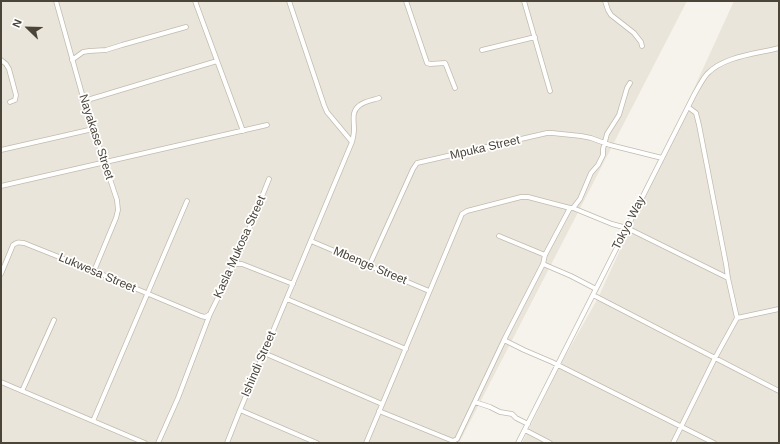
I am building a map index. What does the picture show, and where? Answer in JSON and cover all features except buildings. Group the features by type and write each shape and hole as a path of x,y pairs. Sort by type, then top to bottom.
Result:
{"street":[{"name":"Nayakase Street","path":"56,1 84,101 117,200 118,214 94,271"},
{"path":"195,1 204,28 218,61 242,131"},
{"path":"289,1 327,112 352,142"},
{"path":"406,1 427,63 445,63 455,88"},
{"path":"524,1 550,91"},
{"path":"605,1 611,15 634,33 641,42 642,46"},
{"path":"72,60 83,52 106,50 186,26"},
{"path":"482,50 535,36"},
{"name":"Tokyo Way","path":"518,443 688,106 706,75 720,64 779,48"},
{"path":"1,60 8,66 16,95 15,100 10,102"},
{"path":"84,101 218,61"},
{"path":"379,411 453,442 457,439 504,340 543,264 545,255 571,208 580,199 591,173 598,165 603,155 603,149 608,131 619,115 627,88 630,84"},
{"name":"Ishindi Street","path":"226,443 286,299 312,241 352,142 354,128 353,113 359,105 364,102 379,98"},
{"path":"672,443 737,318 699,125 696,113 688,106"},
{"path":"1,186 267,125"},
{"path":"1,150 93,129"},
{"name":"Mpuka Street","path":"369,266 413,168 417,163 547,133 591,138 605,144 662,158"},
{"name":"Kasla Mukosa Street","path":"158,443 178,398 210,314 235,264 269,179"},
{"path":"366,443 462,214 465,212 528,197 571,208 612,224 627,228 728,278"},
{"path":"93,421 187,201"},
{"path":"499,236 545,255"},
{"name":"Mbenge Street","path":"312,241 429,291"},
{"name":"Lukwesa Street","path":"1,274 13,245 20,242 201,316 205,317 210,314"},
{"path":"235,264 242,264 293,284"},
{"path":"543,264 596,289"},
{"path":"593,295 779,391"},
{"path":"286,299 406,349"},
{"path":"737,318 779,309"},
{"path":"22,391 54,320"},
{"path":"504,340 558,365 714,443"},
{"path":"264,353 382,404"},
{"path":"1,382 144,443"},
{"path":"475,402 500,412 512,414 516,418 528,424"},
{"path":"240,410 317,443"},
{"path":"525,430 550,443"},
{"path":"457,439 461,443"}],"shaded area":[{"path":"1,1 687,1 459,443 1,443"},
{"path":"734,1 779,1 779,443 522,443 559,367 598,298"}]}
